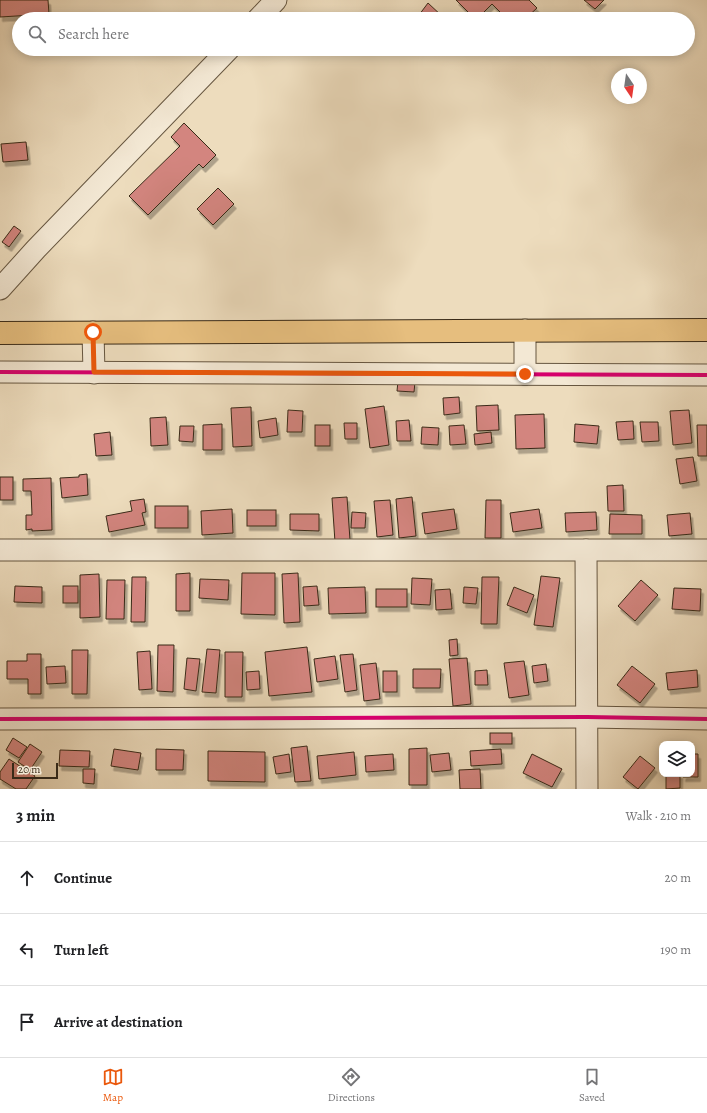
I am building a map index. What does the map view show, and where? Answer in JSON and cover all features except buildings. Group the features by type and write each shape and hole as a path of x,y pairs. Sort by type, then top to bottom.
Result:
{"main road":[{"path":"0,332 707,330"}],"street":[{"path":"265,12 276,0"},
{"path":"0,289 36,249 222,56"},
{"path":"525,330 525,374"},
{"path":"93,332 94,372"},
{"path":"0,372 707,375"},
{"path":"0,550 707,550"},
{"path":"586,550 587,789"},
{"path":"0,719 707,718"}],"cycle path":[{"path":"0,372 707,375"},
{"path":"0,719 587,717 707,719"}],"route":[{"path":"93,332 94,372 525,374"}]}
